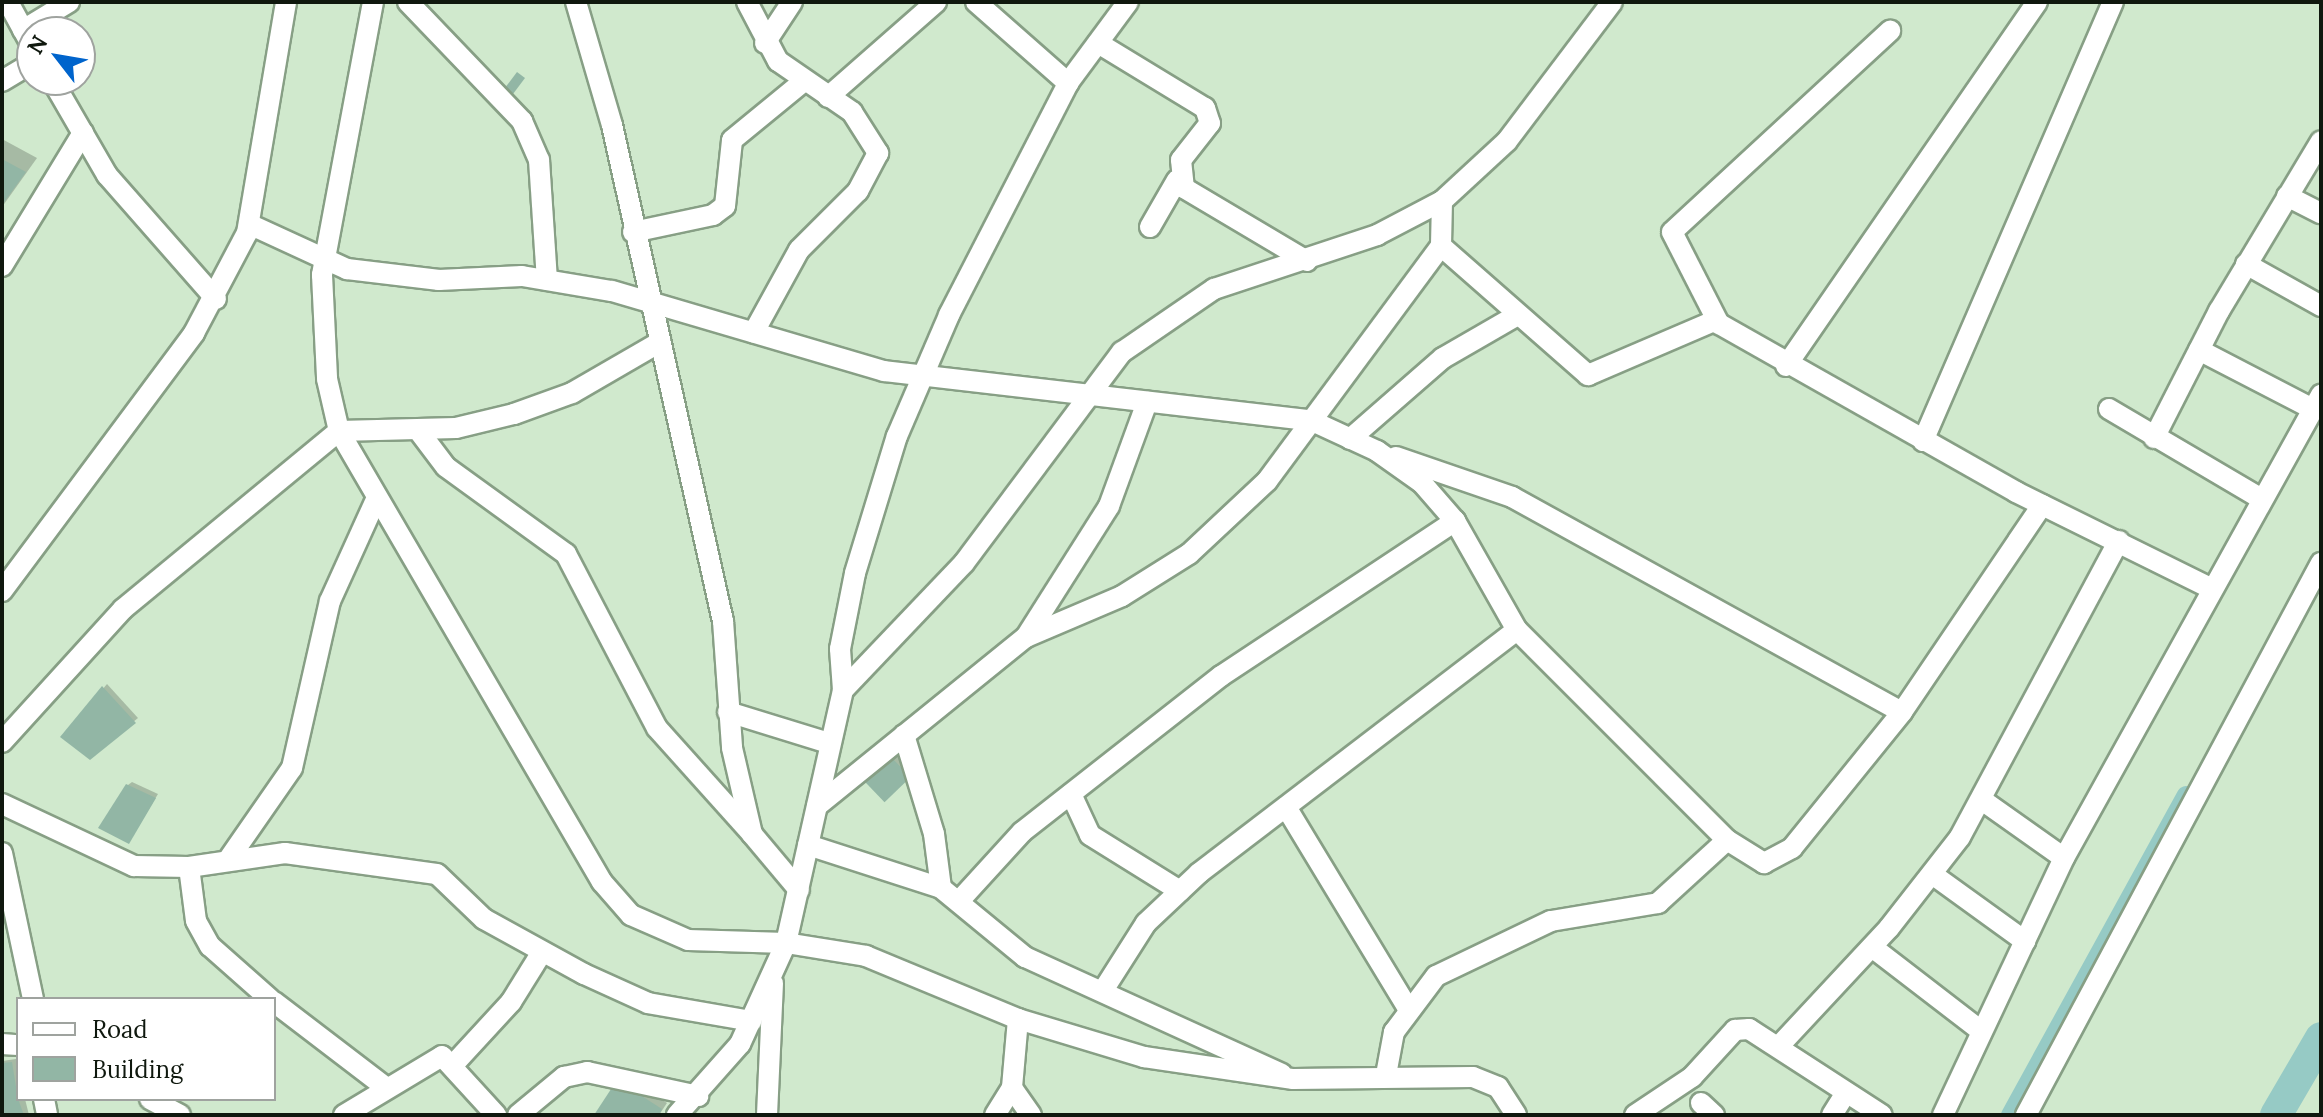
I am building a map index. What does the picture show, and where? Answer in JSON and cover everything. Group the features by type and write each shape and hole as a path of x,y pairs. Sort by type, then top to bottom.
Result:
{"street":[{"path":"53,16 69,2"},
{"path":"2,591 216,299 249,224 286,2"},
{"path":"373,2 323,263 327,379 339,431 375,502 602,882 631,915 688,940 786,943 866,956 1018,1019 1144,1057 1293,1079 1386,1075 1473,1077 1498,1087 1516,1115"},
{"path":"408,2 522,121 539,160 547,280"},
{"path":"576,2 651,304 723,621 728,712 752,834"},
{"path":"747,2 765,43 804,81 868,131 878,153 874,170 799,250 754,332"},
{"path":"765,43 792,2"},
{"path":"828,97 936,2"},
{"path":"976,2 1068,83"},
{"path":"677,1115 698,1096 751,1021 786,943 843,690 840,649 855,573 922,375 1068,83 1128,2"},
{"path":"843,690 964,563 1092,398 1122,352 1214,289 1307,261 1442,201 1507,141 1612,2"},
{"path":"1786,366 2037,2"},
{"path":"1923,441 2113,2"},
{"path":"1890,31 1672,232 1719,324 1786,366 2042,505 2212,589"},
{"path":"1098,43 1205,108 1210,123 1181,160 1177,180 1150,227"},
{"path":"633,232 713,215 725,206 732,140 804,81"},
{"path":"61,96 141,221 216,299"},
{"path":"2,266 83,133"},
{"path":"2154,438 2246,264 2321,141"},
{"path":"1177,180 1307,261"},
{"path":"2287,196 2321,213"},
{"path":"817,806 1026,637 1122,596 1189,554 1267,481 1441,246 1442,201"},
{"path":"249,224 323,263 439,280 547,280 754,332 841,361 1092,398 1310,420 1377,451 1512,497 1902,712"},
{"path":"1441,246 1514,317 1588,375 1719,324"},
{"path":"2246,264 2321,306"},
{"path":"1350,439 1443,358 1514,317"},
{"path":"2,742 123,609 339,431 456,428 543,404 660,342"},
{"path":"1943,1115 2064,858 2317,402 2199,350"},
{"path":"1026,637 1109,506 1147,402"},
{"path":"2109,409 2262,499"},
{"path":"418,430 446,467 566,554 657,728 799,890"},
{"path":"1377,451 1422,483 1455,521 1517,630 1727,840 1764,863 1792,848 1902,712 2042,505"},
{"path":"228,860 292,768 330,601 375,502"},
{"path":"960,900 988,862 1221,676 1455,521"},
{"path":"1779,1046 1872,947 1932,874 1982,800 2119,541"},
{"path":"2026,1115 2321,563"},
{"path":"1104,989 1146,923 1180,891 1517,630"},
{"path":"728,712 829,743"},
{"path":"904,735 934,834 941,888"},
{"path":"1071,794 1090,835 1180,891"},
{"path":"1982,800 2064,858"},
{"path":"2,804 134,866 189,867 285,853 437,874 484,919 542,952 648,1003 751,1021"},
{"path":"1286,807 1407,1007"},
{"path":"1386,1075 1407,1007 1436,976 1509,938 1551,921 1658,903 1681,889 1727,840"},
{"path":"808,845 941,888 960,900 1025,957 1104,989 1293,1079"},
{"path":"2,853 33,997"},
{"path":"189,867 196,921 210,946 269,997"},
{"path":"1932,874 2025,941"},
{"path":"1872,947 1981,1031"},
{"path":"453,1065 511,1002 542,952"},
{"path":"767,1115 773,972"},
{"path":"276,1003 385,1087"},
{"path":"995,1115 1012,1088 1018,1019"},
{"path":"1635,1115 1692,1077 1735,1030 1779,1046 1882,1115"},
{"path":"344,1115 429,1058 453,1065 496,1115"},
{"path":"518,1115 564,1077 587,1072 698,1096"},
{"path":"1012,1088 1031,1115"},
{"path":"1832,1115 1846,1093"},
{"path":"154,1101 180,1115"}],"building":[{"path":"517,72 525,78 511,96 503,90"},
{"path":"2,159 26,172 2,205"},
{"path":"102,686 136,723 90,760 60,737"},
{"path":"891,757 910,777 885,802 865,782"},
{"path":"126,784 156,798 129,844 98,828"},
{"path":"12,1062 16,1101 24,1115 2,1115 2,1063"},
{"path":"617,1080 662,1109 659,1115 594,1115"}],"waterway":[{"path":"2010,1115 2186,795"},
{"path":"2276,1115 2321,1038"}]}
